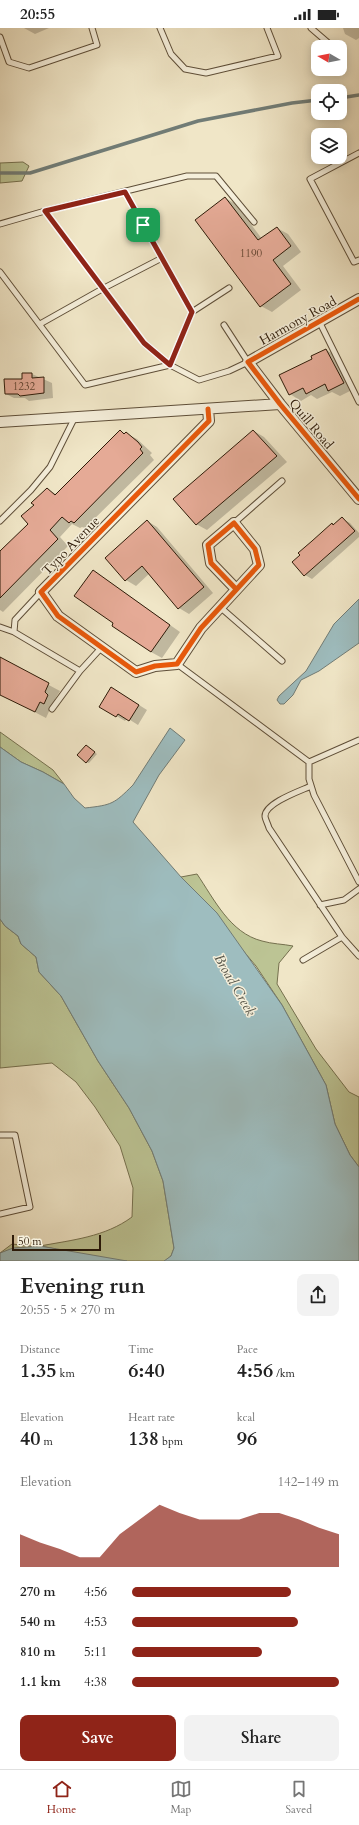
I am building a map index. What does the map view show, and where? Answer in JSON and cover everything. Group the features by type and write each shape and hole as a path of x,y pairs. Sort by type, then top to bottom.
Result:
{"street":[{"name":"Harmony Road","path":"248,362 359,299"},
{"name":"Quill Road","path":"248,362 280,404 359,500"},
{"path":"0,422 280,404"},
{"name":"Typo Avenue","path":"177,664 155,666 136,672 102,646 58,616 42,592 208,421 208,409"},
{"path":"177,664 201,628 236,590 258,565 256,549 234,523 208,545 211,563 236,590"}],"lane":[{"path":"0,37 9,62 29,68 97,45 92,28"},
{"path":"160,28 171,54 185,69 206,74 278,56 267,28"},
{"path":"311,28 325,40"},
{"path":"359,153 310,179 354,262 359,260"},
{"path":"0,224 45,211 187,176 216,176 254,222"},
{"path":"125,192 192,312"},
{"path":"45,211 144,343 170,365 199,380 229,371 248,362 224,325"},
{"path":"40,324 104,288 162,258"},
{"path":"0,272 85,385 170,365"},
{"path":"170,365 192,312 229,288"},
{"path":"319,321 359,402"},
{"path":"0,521 31,490 50,467 75,417"},
{"path":"234,523 282,481"},
{"path":"14,632 15,620 42,592"},
{"path":"220,607 282,661"},
{"path":"0,627 14,632 80,671"},
{"path":"52,709 80,671 102,646"},
{"path":"177,664 309,762"},
{"path":"309,762 359,740"},
{"path":"309,762 309,779 314,795 359,882"},
{"path":"311,786 274,803 268,808 265,816 269,828 320,905 342,937 359,956"},
{"path":"320,905 344,900 359,889"},
{"path":"303,960 342,937"},
{"path":"0,1135 15,1135 30,1207 0,1214"}],"green space":[{"path":"23,162 29,166 22,181 0,183 0,163"},
{"path":"0,732 53,770 64,784 21,762 0,747"},
{"path":"197,874 224,914 241,931 262,941 293,946 279,963 277,984 316,1049 349,1092 359,1097 359,1167 350,1155 335,1124 326,1085 282,1005 256,966 181,877"},
{"path":"0,919 5,926 18,936 21,944 36,957 39,972 61,996 98,1061 129,1108 152,1151 163,1181 174,1248 171,1256 165,1261 0,1261 0,1253 12,1244 56,1249 40,1246 88,1237 122,1224 132,1217 133,1188 120,1146 95,1107 76,1082 52,1063 0,1068"}],"water":[{"path":"359,599 359,643 319,671 301,680 293,695 284,704 280,704 277,700 279,696 306,671 334,624"},
{"name":"Broad Creek","path":"170,728 185,740 159,775 133,822 181,877 217,913 282,1005 326,1085 335,1124 350,1155 359,1167 359,1261 164,1261 171,1256 174,1248 163,1181 152,1151 129,1108 98,1061 61,996 39,972 36,957 21,944 18,936 5,926 0,919 0,747 21,762 64,784 74,798 85,808 101,806 117,800 127,791 133,785"},
{"path":"40,1246 127,1261 0,1261 0,1253 13,1248"}],"building":[{"path":"225,197 258,240 277,227 291,246 273,260 291,284 260,307 195,220"},
{"path":"326,349 344,383 328,391 325,384 306,394 303,388 289,395 279,375 312,359 311,356"},
{"path":"22,373 32,373 32,378 44,377 44,393 20,396 18,394 5,394 4,379 22,379"},
{"path":"120,430 124,434 126,432 138,442 142,447 140,449 143,453 74,523 71,521 69,523 62,517 50,530 58,539 0,598 0,551 28,524 21,516 34,505 31,503 47,488 55,495"},
{"path":"253,430 277,456 196,525 173,499"},
{"path":"342,517 355,531 304,576 292,562 300,555 298,553 332,523 333,525"},
{"path":"147,520 204,587 178,609 142,566 125,581 105,558"},
{"path":"93,570 170,625 151,652 112,626 113,623 74,596"},
{"path":"0,657 49,683 45,692 48,695 44,704 40,702 35,712 0,695"},
{"path":"111,687 139,705 129,721 118,714 116,717 99,707"},
{"path":"86,745 95,752 86,763 77,755"}],"waterway":[{"path":"347,97 359,95"},
{"path":"0,173 30,173 198,121 311,101"}],"cycle path":[{"path":"359,299 248,362 280,404 359,499"},
{"path":"208,409 209,421 41,592 58,616 136,672 155,666 177,664 201,628 259,565 255,549 234,523 208,545 211,563 236,589"}],"route":[{"path":"125,192 143,225 192,312 170,365 144,343 45,211 125,192"}]}
